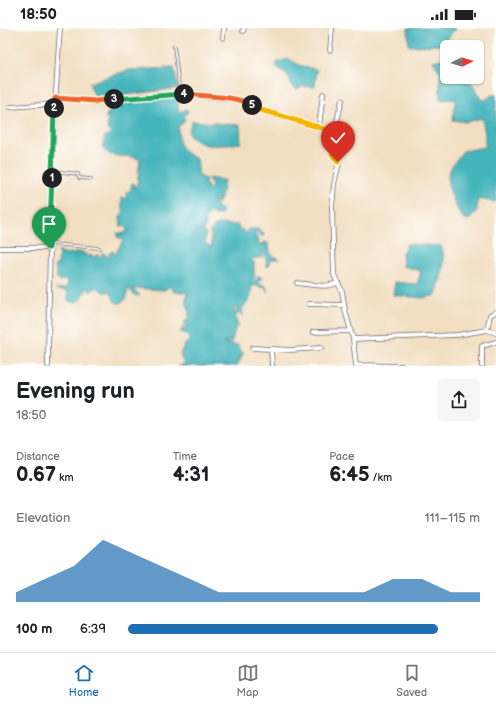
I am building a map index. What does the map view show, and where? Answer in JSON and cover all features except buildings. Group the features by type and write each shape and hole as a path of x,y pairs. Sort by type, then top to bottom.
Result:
{"street":[{"path":"48,366 49,246 54,104 60,28"},
{"path":"223,38 224,28"},
{"path":"330,50 332,28"},
{"path":"55,98 96,101 180,94 231,99 248,102 261,110 319,127 334,134"},
{"path":"319,127 323,94"},
{"path":"342,100 334,134 332,154 338,160 334,184 332,212 334,275 342,290 344,305 353,340 356,366 402,366"},
{"path":"10,107 54,104"},
{"path":"0,248 49,246"},
{"path":"297,283 326,285 335,284 338,282"},
{"path":"309,304 344,305"},
{"path":"487,330 490,315 496,312"},
{"path":"353,340 457,335 487,330 496,333"},
{"path":"313,332 350,331"},
{"path":"482,366 482,346 496,342"},
{"path":"252,348 291,350 321,348"},
{"path":"271,349 272,366"}],"lane":[{"path":"174,46 180,94"},
{"path":"52,171 78,174 79,178 91,179"},
{"path":"49,246 99,248"}],"water":[{"path":"408,28 456,28 446,40 440,40 440,45 409,46"},
{"path":"289,59 299,65 317,70 315,87 303,86 297,89 292,86 287,74 277,67 277,62"},
{"path":"440,59 440,73 433,61"},
{"path":"174,68 178,88 104,98 95,97 89,83 129,70"},
{"path":"440,84 472,84 481,99 485,100 492,95 496,95 496,202 478,199 477,211 470,219 465,220 457,209 449,186 448,174 453,164 463,151 485,147 485,134 482,118 466,122 453,120 456,99 440,100"},
{"path":"179,95 181,98 178,101 178,108 181,112 187,109 188,112 183,116 185,119 183,123 178,126 181,147 197,159 199,176 206,179 205,183 210,190 212,186 208,178 224,180 221,199 218,203 215,199 213,203 216,202 215,206 222,210 222,215 209,214 204,220 207,223 203,231 206,233 205,244 212,247 211,233 209,232 217,224 238,225 239,230 243,229 247,234 249,229 257,229 265,235 261,236 257,232 255,234 259,240 258,244 262,247 264,242 268,243 271,255 279,259 270,259 269,266 267,267 266,258 262,252 261,254 263,257 251,259 252,263 254,261 254,281 257,281 257,276 261,277 262,280 259,280 259,284 265,285 268,292 265,288 252,285 250,299 242,309 242,316 240,312 237,315 237,307 234,308 238,326 235,329 232,341 223,343 238,345 243,354 237,366 178,366 184,364 180,355 184,345 190,340 187,334 181,332 183,327 187,330 184,322 188,320 189,309 186,302 187,292 174,292 170,286 165,290 133,288 140,296 134,295 128,288 126,299 119,304 114,301 111,292 104,292 97,287 90,292 88,287 81,299 74,303 68,301 68,291 56,289 66,288 68,282 66,279 59,281 57,278 55,265 58,264 59,251 62,254 72,253 75,256 75,252 83,252 90,258 90,255 95,257 97,254 101,258 102,253 111,257 109,253 113,251 115,255 123,240 117,237 118,233 122,233 123,235 123,233 128,231 122,224 121,227 120,217 124,211 122,206 122,197 126,199 127,192 130,191 132,183 135,184 134,188 137,185 140,160 130,157 115,156 106,152 102,147 105,137 111,133 107,129 108,119 105,117 111,109 109,102 114,100 123,102 135,98"},
{"path":"192,121 240,125 241,143 215,146 203,144 190,137 188,132"},
{"path":"407,244 441,246 444,264 436,295 423,298 393,295 395,282 415,284 418,282 421,271 403,266 402,253"}],"route":[{"path":"49,248 55,98 96,101 180,94 248,102 261,110 333,132 334,139 332,154 338,162"}]}
